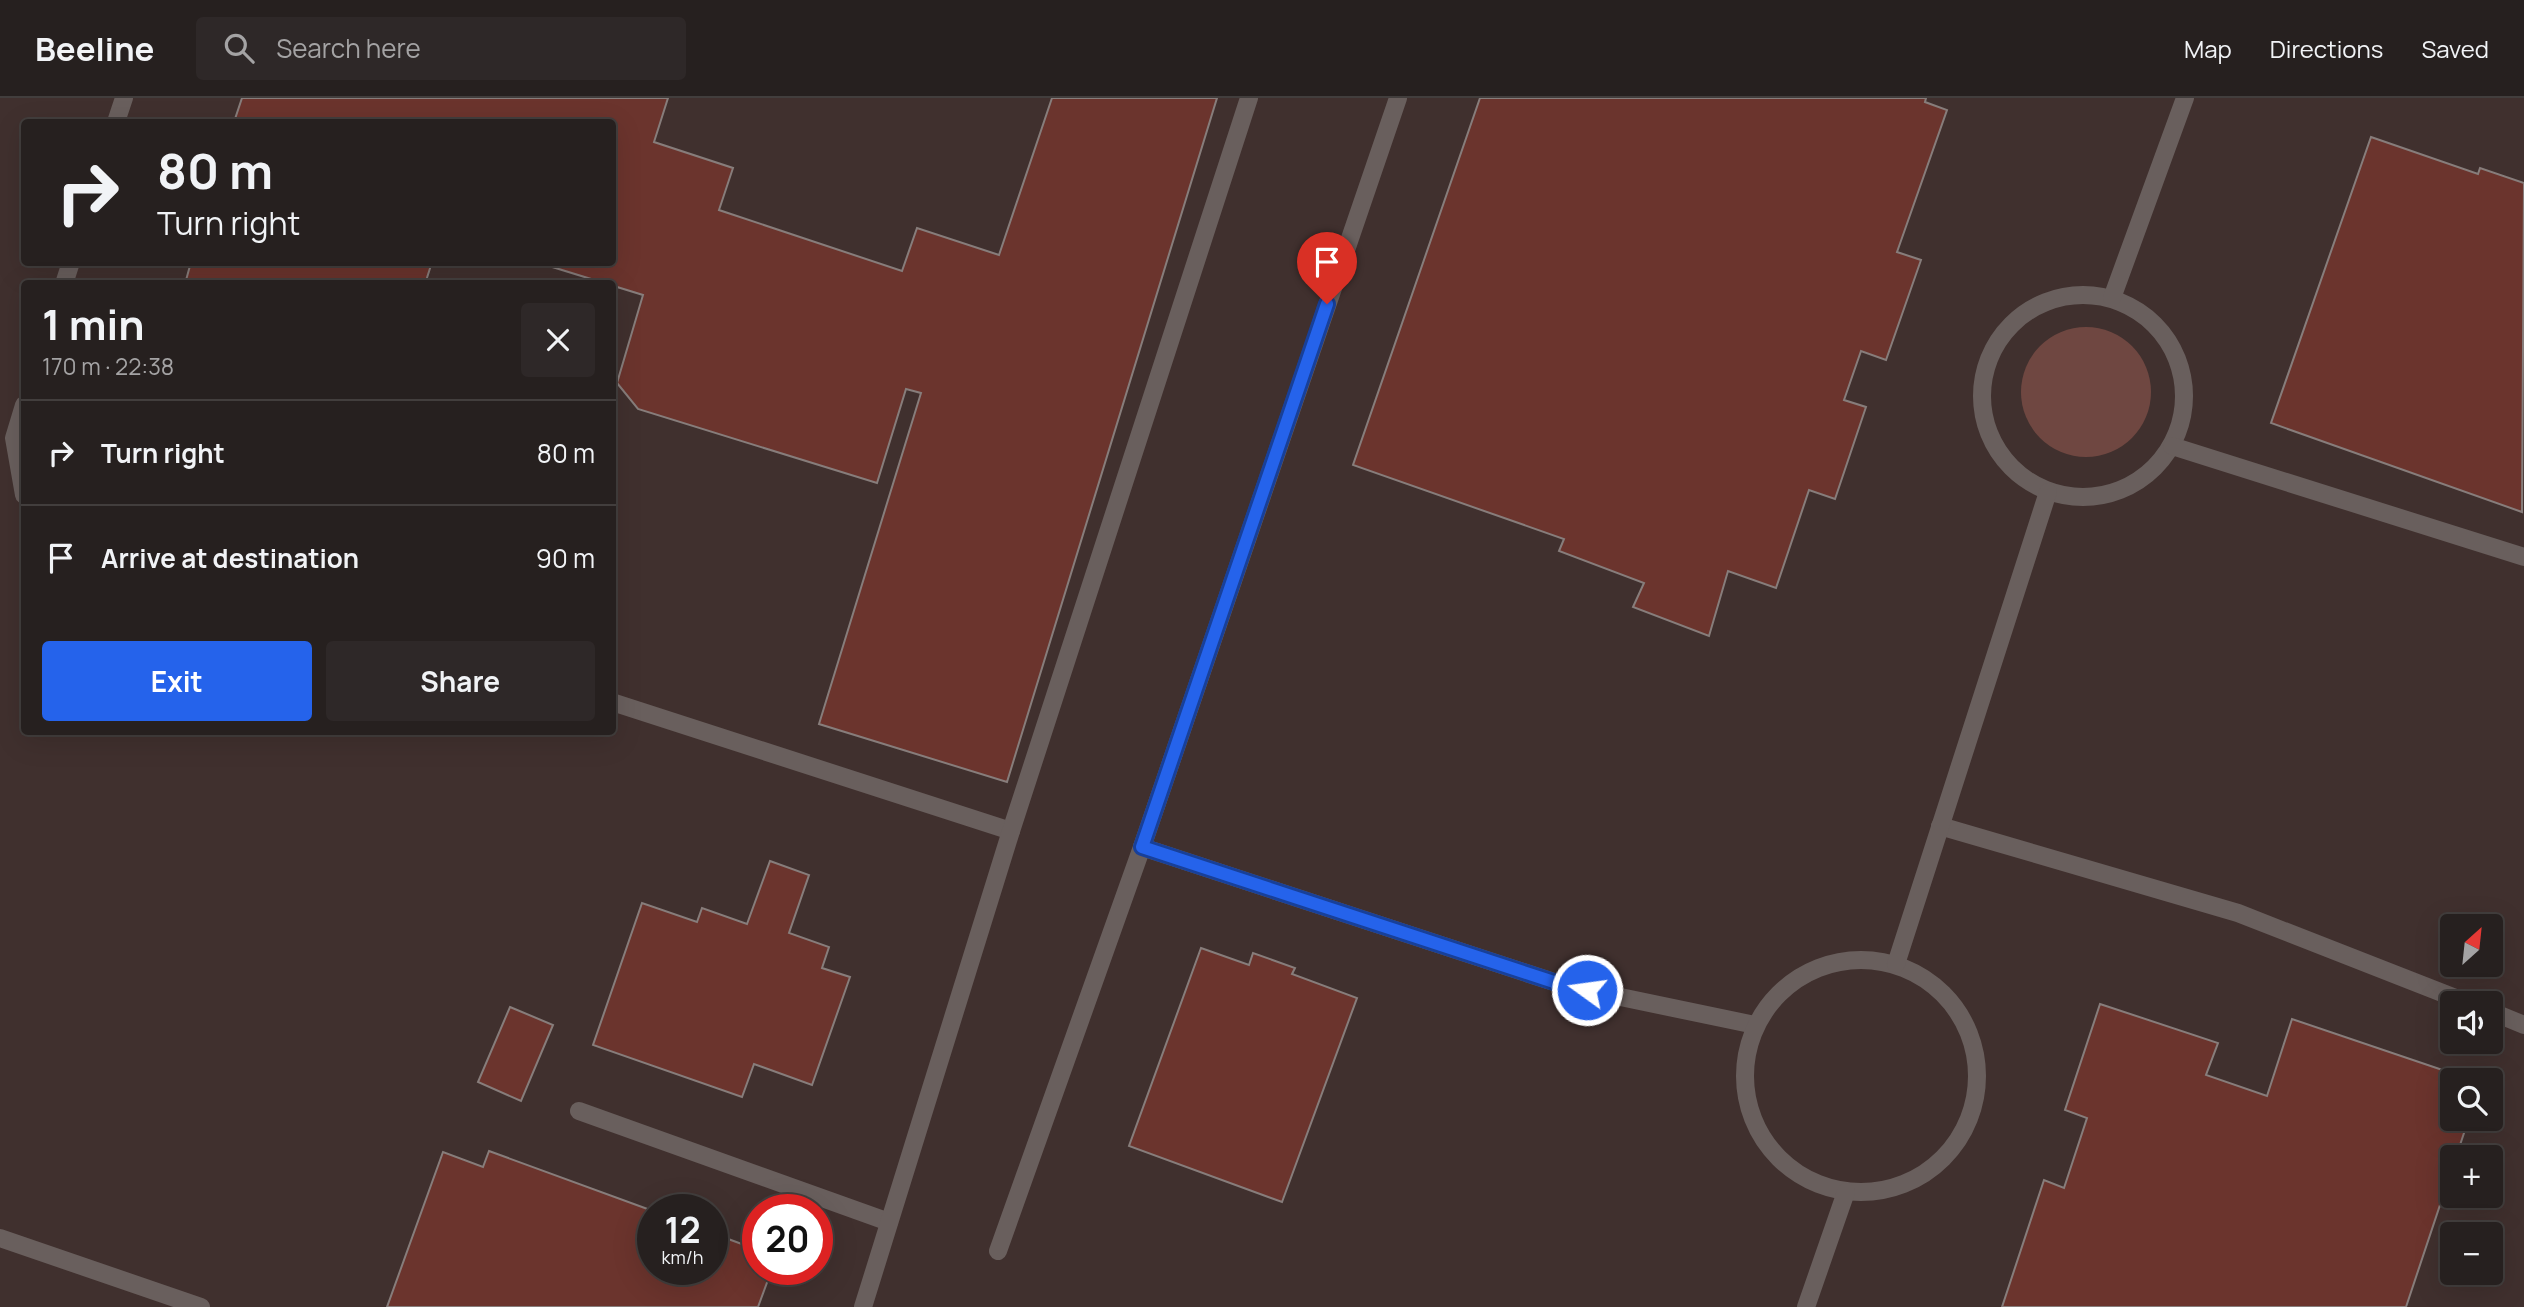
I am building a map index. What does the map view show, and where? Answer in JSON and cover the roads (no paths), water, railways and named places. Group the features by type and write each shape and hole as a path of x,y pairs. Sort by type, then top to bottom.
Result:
{"lane":[{"path":"117,119 124,98"},
{"path":"863,1307 1011,831 1249,98"},
{"path":"998,1251 1142,847 1398,98"},
{"path":"2112,298 2185,98"},
{"path":"2078,294 2112,298 2140,311 2163,332 2178,358 2185,387 2183,418 2172,446 2155,469 2132,486 2105,496 2076,497 2048,492 2018,474 1995,447 1982,415 1982,380 1993,347 2014,320 2044,301 2078,294"},
{"path":"21,415 14,438 21,478"},
{"path":"2172,446 2524,557"},
{"path":"1896,964 2048,492"},
{"path":"616,703 1011,831"},
{"path":"1940,826 2238,913 2440,992"},
{"path":"1142,847 1563,985 1755,1025"},
{"path":"1863,959 1896,964 1930,982 1957,1010 1974,1044 1979,1082 1971,1120 1950,1153 1921,1178 1885,1191 1846,1192 1811,1182 1780,1161 1757,1132 1745,1097 1744,1060 1755,1025 1774,997 1799,976 1830,963 1863,959"},
{"path":"2503,1016 2524,1025"},
{"path":"579,1111 889,1222"},
{"path":"1806,1307 1846,1192"},
{"path":"0,1238 201,1307"}]}
